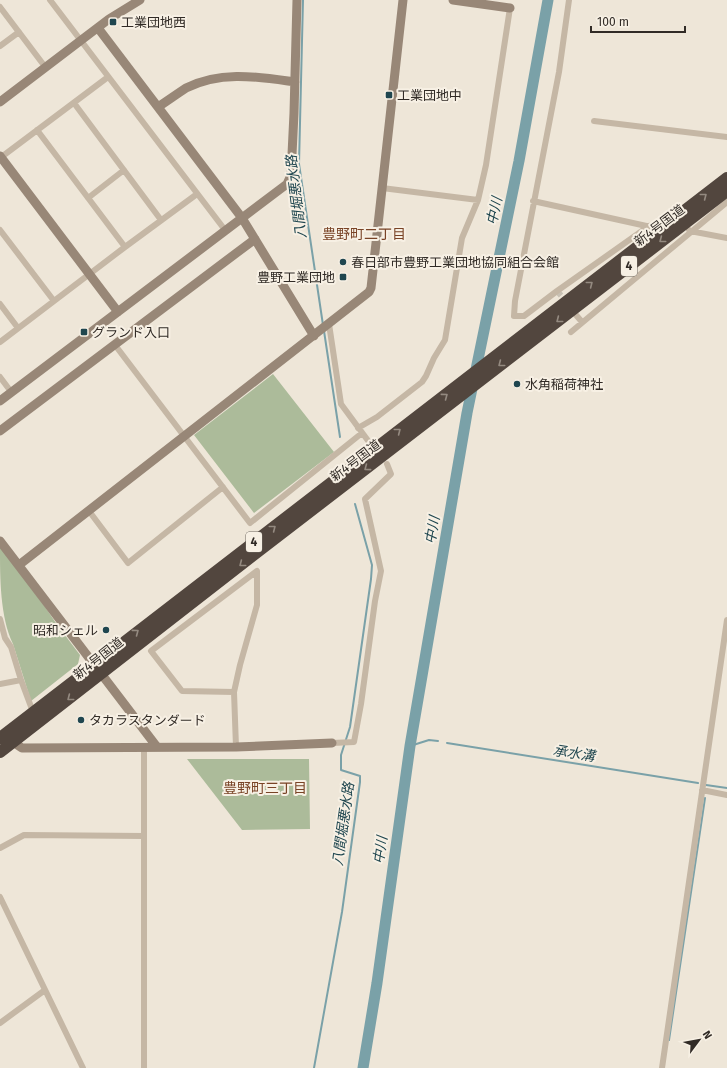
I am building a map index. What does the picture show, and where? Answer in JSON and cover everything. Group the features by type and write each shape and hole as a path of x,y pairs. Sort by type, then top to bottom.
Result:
{"highway":[{"name":"新4号国道","path":"0,752 98,669 414,419 727,178"},
{"name":"新4号国道","path":"0,738 32,712 98,669 409,435 532,340 687,228 727,191"}],"street":[{"path":"50,0 225,230"},
{"path":"0,102 98,28 140,0"},
{"path":"0,402 287,184 291,175 297,0"},
{"path":"19,566 367,295 371,288 403,0"},
{"path":"115,345 250,523 360,430 422,382 445,340 462,238 478,200 486,165 510,8 453,0"},
{"path":"569,0 559,72 533,201 515,301 514,316 524,316 557,290 649,226"},
{"path":"0,7 46,68"},
{"path":"98,28 242,218 323,329 341,404 369,442"},
{"path":"0,46 19,32"},
{"path":"158,107 187,88 211,80 242,76 257,76 295,82"},
{"path":"108,77 0,157 118,312"},
{"path":"74,103 161,220"},
{"path":"594,121 727,137"},
{"path":"37,130 125,247"},
{"path":"88,198 124,170"},
{"path":"382,188 478,200"},
{"path":"0,342 197,194"},
{"path":"533,201 662,229"},
{"path":"571,332 687,228 727,202"},
{"path":"687,228 727,238"},
{"path":"0,230 54,301"},
{"path":"0,431 256,238"},
{"path":"0,304 18,328"},
{"path":"576,315 582,322"},
{"path":"0,377 12,393"},
{"path":"13,742 22,748 157,748 236,747 354,742 361,704 372,618 382,571 365,499 391,474 387,464"},
{"path":"90,510 128,562 223,487"},
{"path":"0,541 157,748"},
{"path":"234,692 182,691 151,651 257,571 257,605 234,692 236,747"},
{"path":"0,619 5,638 11,647 20,680 32,712"},
{"path":"662,1068 727,620"},
{"path":"0,684 20,680"},
{"path":"144,748 144,1068"},
{"path":"702,790 727,794"},
{"path":"0,848 24,835 144,836"},
{"path":"0,898 83,1068"},
{"path":"0,1023 45,990"}],"green space":[{"path":"273,374 334,452 254,513 194,435"},
{"path":"0,547 80,655 78,664 31,701 5,622 1,584"},
{"path":"187,759 309,759 310,829 242,830"}],"waterway":[{"name":"八間堀悪水路","path":"303,0 299,164 323,325"},
{"name":"中川","path":"363,1068 377,983 410,746 467,413 519,161 548,0"},
{"name":"八間堀悪水路","path":"324,331 340,437"},
{"name":"八間堀悪水路","path":"314,1068 342,912 360,782 360,776 341,770 341,755 350,727 372,565 355,504"},
{"name":"承水溝","path":"410,746 429,740 438,741"},
{"name":"承水溝","path":"447,743 698,783"},
{"name":"承水溝","path":"706,785 727,788"},
{"path":"669,1040 705,798"}],"tunnel":[{"path":"557,291 568,303"}],"place":[{"name":"工業団地西","path":"113,22"},
{"name":"工業団地中","path":"389,95"},
{"name":"春日部市豊野工業団地協同組合会館","path":"343,262"},
{"name":"豊野工業団地","path":"343,277"},
{"name":"グランド入口","path":"84,332"},
{"name":"水角稲荷神社","path":"517,384"},
{"name":"昭和シェル","path":"106,630"},
{"name":"タカラスタンダード","path":"81,720"}],"district":[{"name":"豊野町二丁目","path":"364,234"},
{"name":"豊野町三丁目","path":"265,788"}]}
